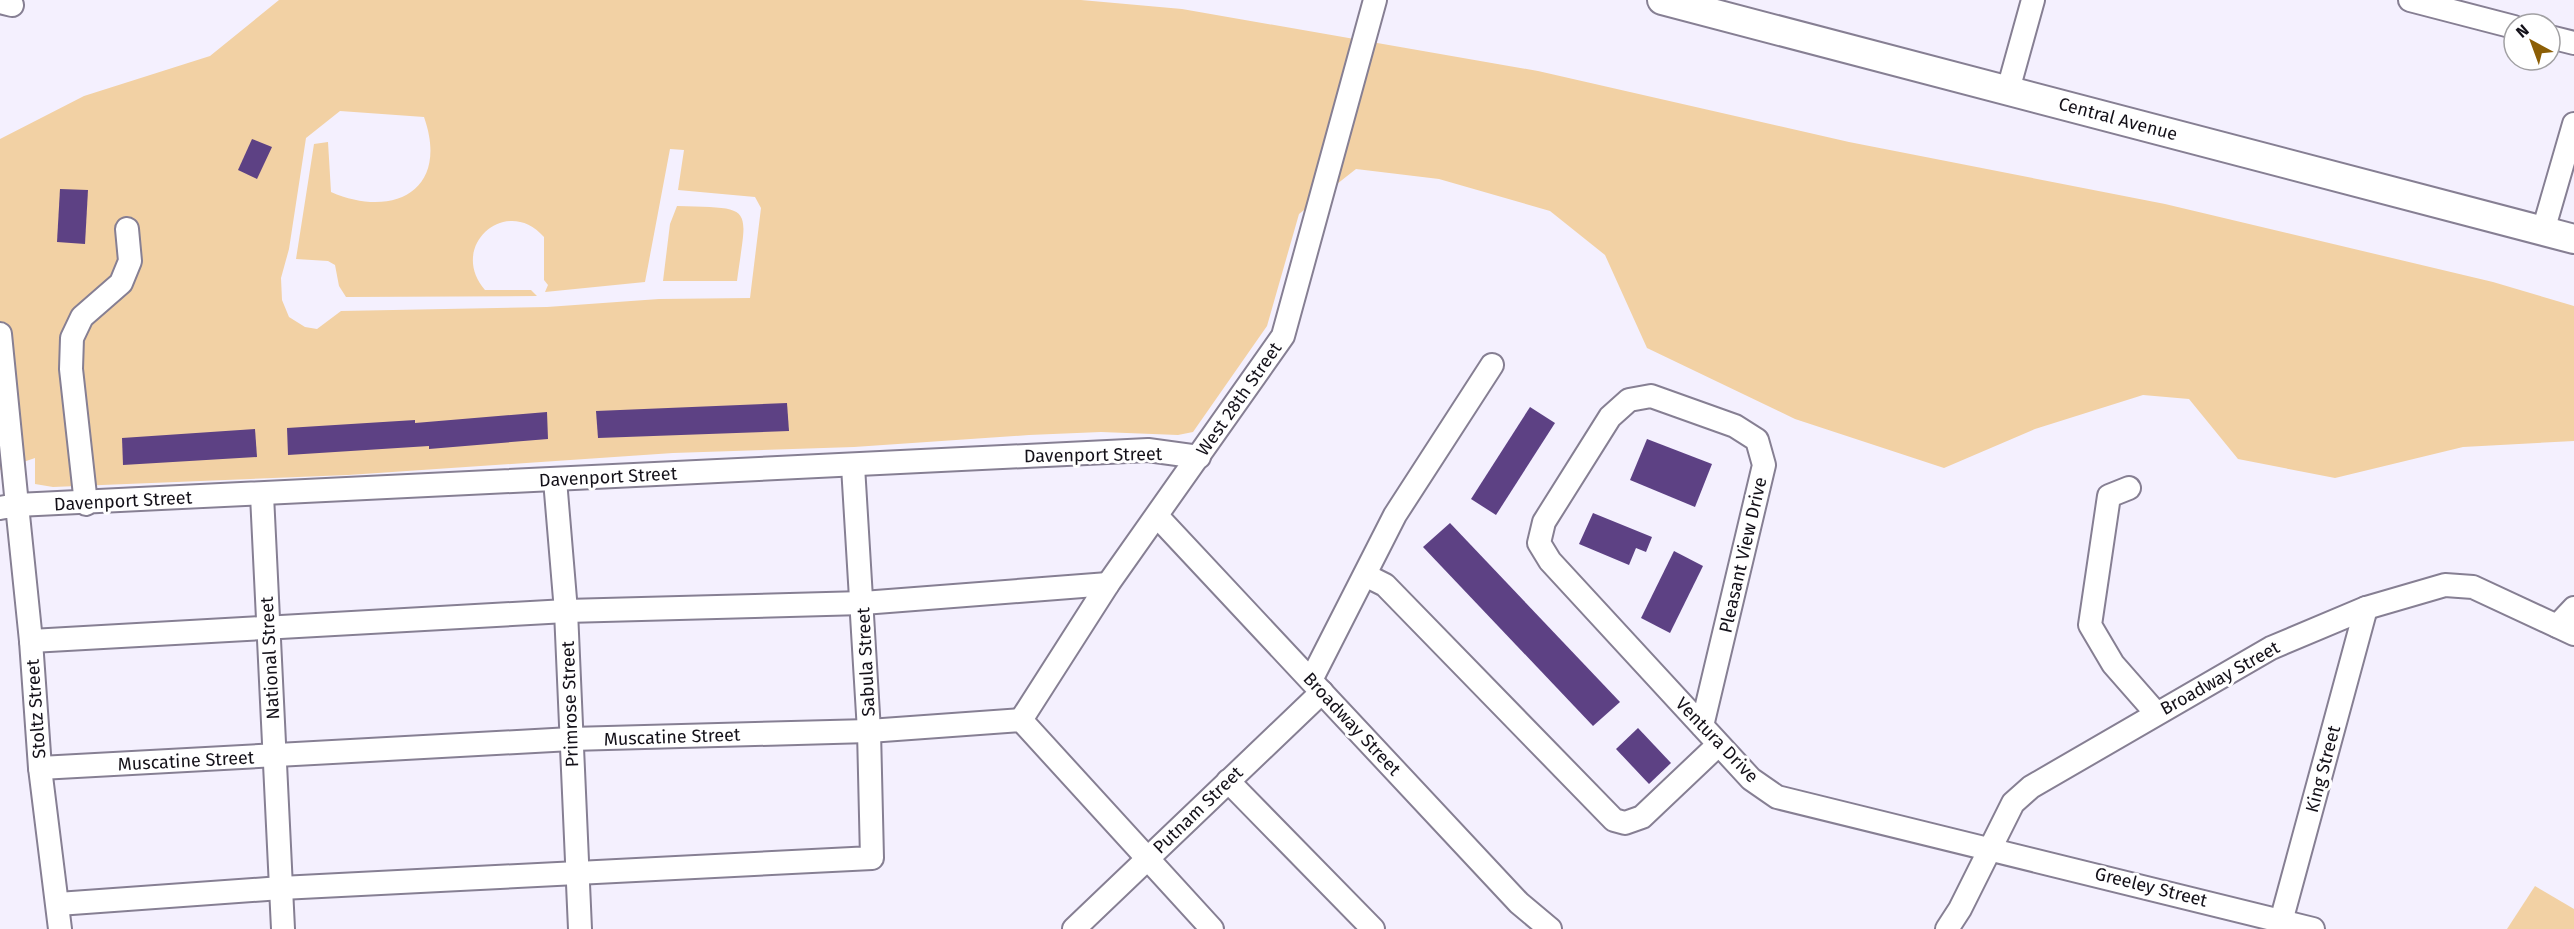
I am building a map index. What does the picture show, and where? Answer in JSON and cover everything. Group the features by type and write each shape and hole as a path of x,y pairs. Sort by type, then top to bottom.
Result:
{"main road":[{"name":"Central Avenue","path":"1662,0 2574,239"}],"street":[{"name":"West 28th Street","path":"1021,720 1108,584 1199,458 1282,336 1376,0"},
{"path":"2008,90 2033,0"},
{"path":"2410,0 2502,24"},
{"path":"2543,231 2574,124"},
{"path":"86,504 71,369 72,338 82,316 121,283 130,261 127,230"},
{"name":"Stoltz Street","path":"0,334 8,507 32,641 40,768 60,929"},
{"name":"Putnam Street","path":"1074,929 1228,781 1316,686 1365,574 1395,515 1492,365"},
{"name":"Pleasant View Drive","path":"1539,543 1544,522 1610,417 1629,400 1651,396 1735,426 1757,440 1764,465 1702,726"},
{"name":"Davenport Street","path":"8,507 1148,450 1199,458"},
{"name":"Sabula Street","path":"577,873 872,858 863,603 853,466"},
{"name":"Primrose Street","path":"555,480 566,611 580,929"},
{"path":"2129,488 2109,496 2090,625 2113,664 2156,713"},
{"name":"National Street","path":"262,495 283,929"},
{"name":"Broadway Street","path":"1157,516 1519,903 1550,929"},
{"name":"Ventura Drive","path":"1539,543 1550,561 1718,745 1751,779 1777,797 1989,848"},
{"path":"1365,574 1385,585 1614,820 1625,823 1642,817 1718,745"},
{"path":"32,641 566,611 863,603 1108,584"},
{"name":"Broadway Street","path":"1947,929 1960,909 2013,803 2031,788 2271,648 2366,608 2445,585 2473,587 2566,630"},
{"name":"King Street","path":"2281,924 2366,608"},
{"path":"2566,630 2574,608"},
{"path":"1021,720 1146,860 1212,929"},
{"name":"Muscatine Street","path":"40,768 571,739 869,731 1021,720"},
{"path":"1228,781 1373,929"},
{"name":"Greeley Street","path":"1989,848 2281,924 2313,929"},
{"path":"58,904 281,888 577,873"}],"shaded area":[{"path":"279,0 1081,0 1182,9 1538,71 1849,142 2165,204 2493,282 2574,306 2574,441 2463,447 2335,478 2238,459 2189,399 2143,395 2035,429 1944,468 1795,419 1647,348 1605,255 1550,211 1439,179 1356,169 1299,214 1267,326 1193,432 1178,435 1101,432 1029,435 854,447 673,453 348,475 53,487 35,484 35,458 0,470 0,139 84,96 210,56","holes":["340,111 424,117 430,143 429,164 422,180 410,192 395,200 375,202 354,200 331,192 328,142 314,144 296,259 328,261 335,265 339,286 346,297 537,296 531,290 485,290 475,273 473,257 477,243 486,231 499,223 514,221 529,225 544,237 544,280 548,285 545,292 645,282 670,149 684,150 678,190 755,197 761,208 750,298 659,299 547,307 341,311 317,329 305,327 289,317 282,300 281,278 289,249 306,138"]},
{"path":"677,206 721,208 733,211 740,216 743,224 743,237 737,281 663,281 670,224"},
{"path":"2535,886 2574,909 2574,929 2507,929"}],"building":[{"path":"252,139 272,147 257,179 238,170"},
{"path":"60,189 88,190 85,244 57,242"},
{"path":"787,403 789,431 598,438 596,411"},
{"path":"1530,407 1555,423 1496,515 1471,499"},
{"path":"547,412 548,439 429,449 429,446 288,455 287,428 415,420 415,423"},
{"path":"255,429 257,457 123,465 122,438"},
{"path":"1647,439 1712,464 1695,507 1630,480"},
{"path":"1593,513 1652,537 1646,552 1636,548 1629,565 1579,544"},
{"path":"1450,523 1620,702 1593,726 1423,547"},
{"path":"1674,551 1703,566 1670,633 1641,618"},
{"path":"1638,728 1671,763 1649,784 1616,749"}]}
